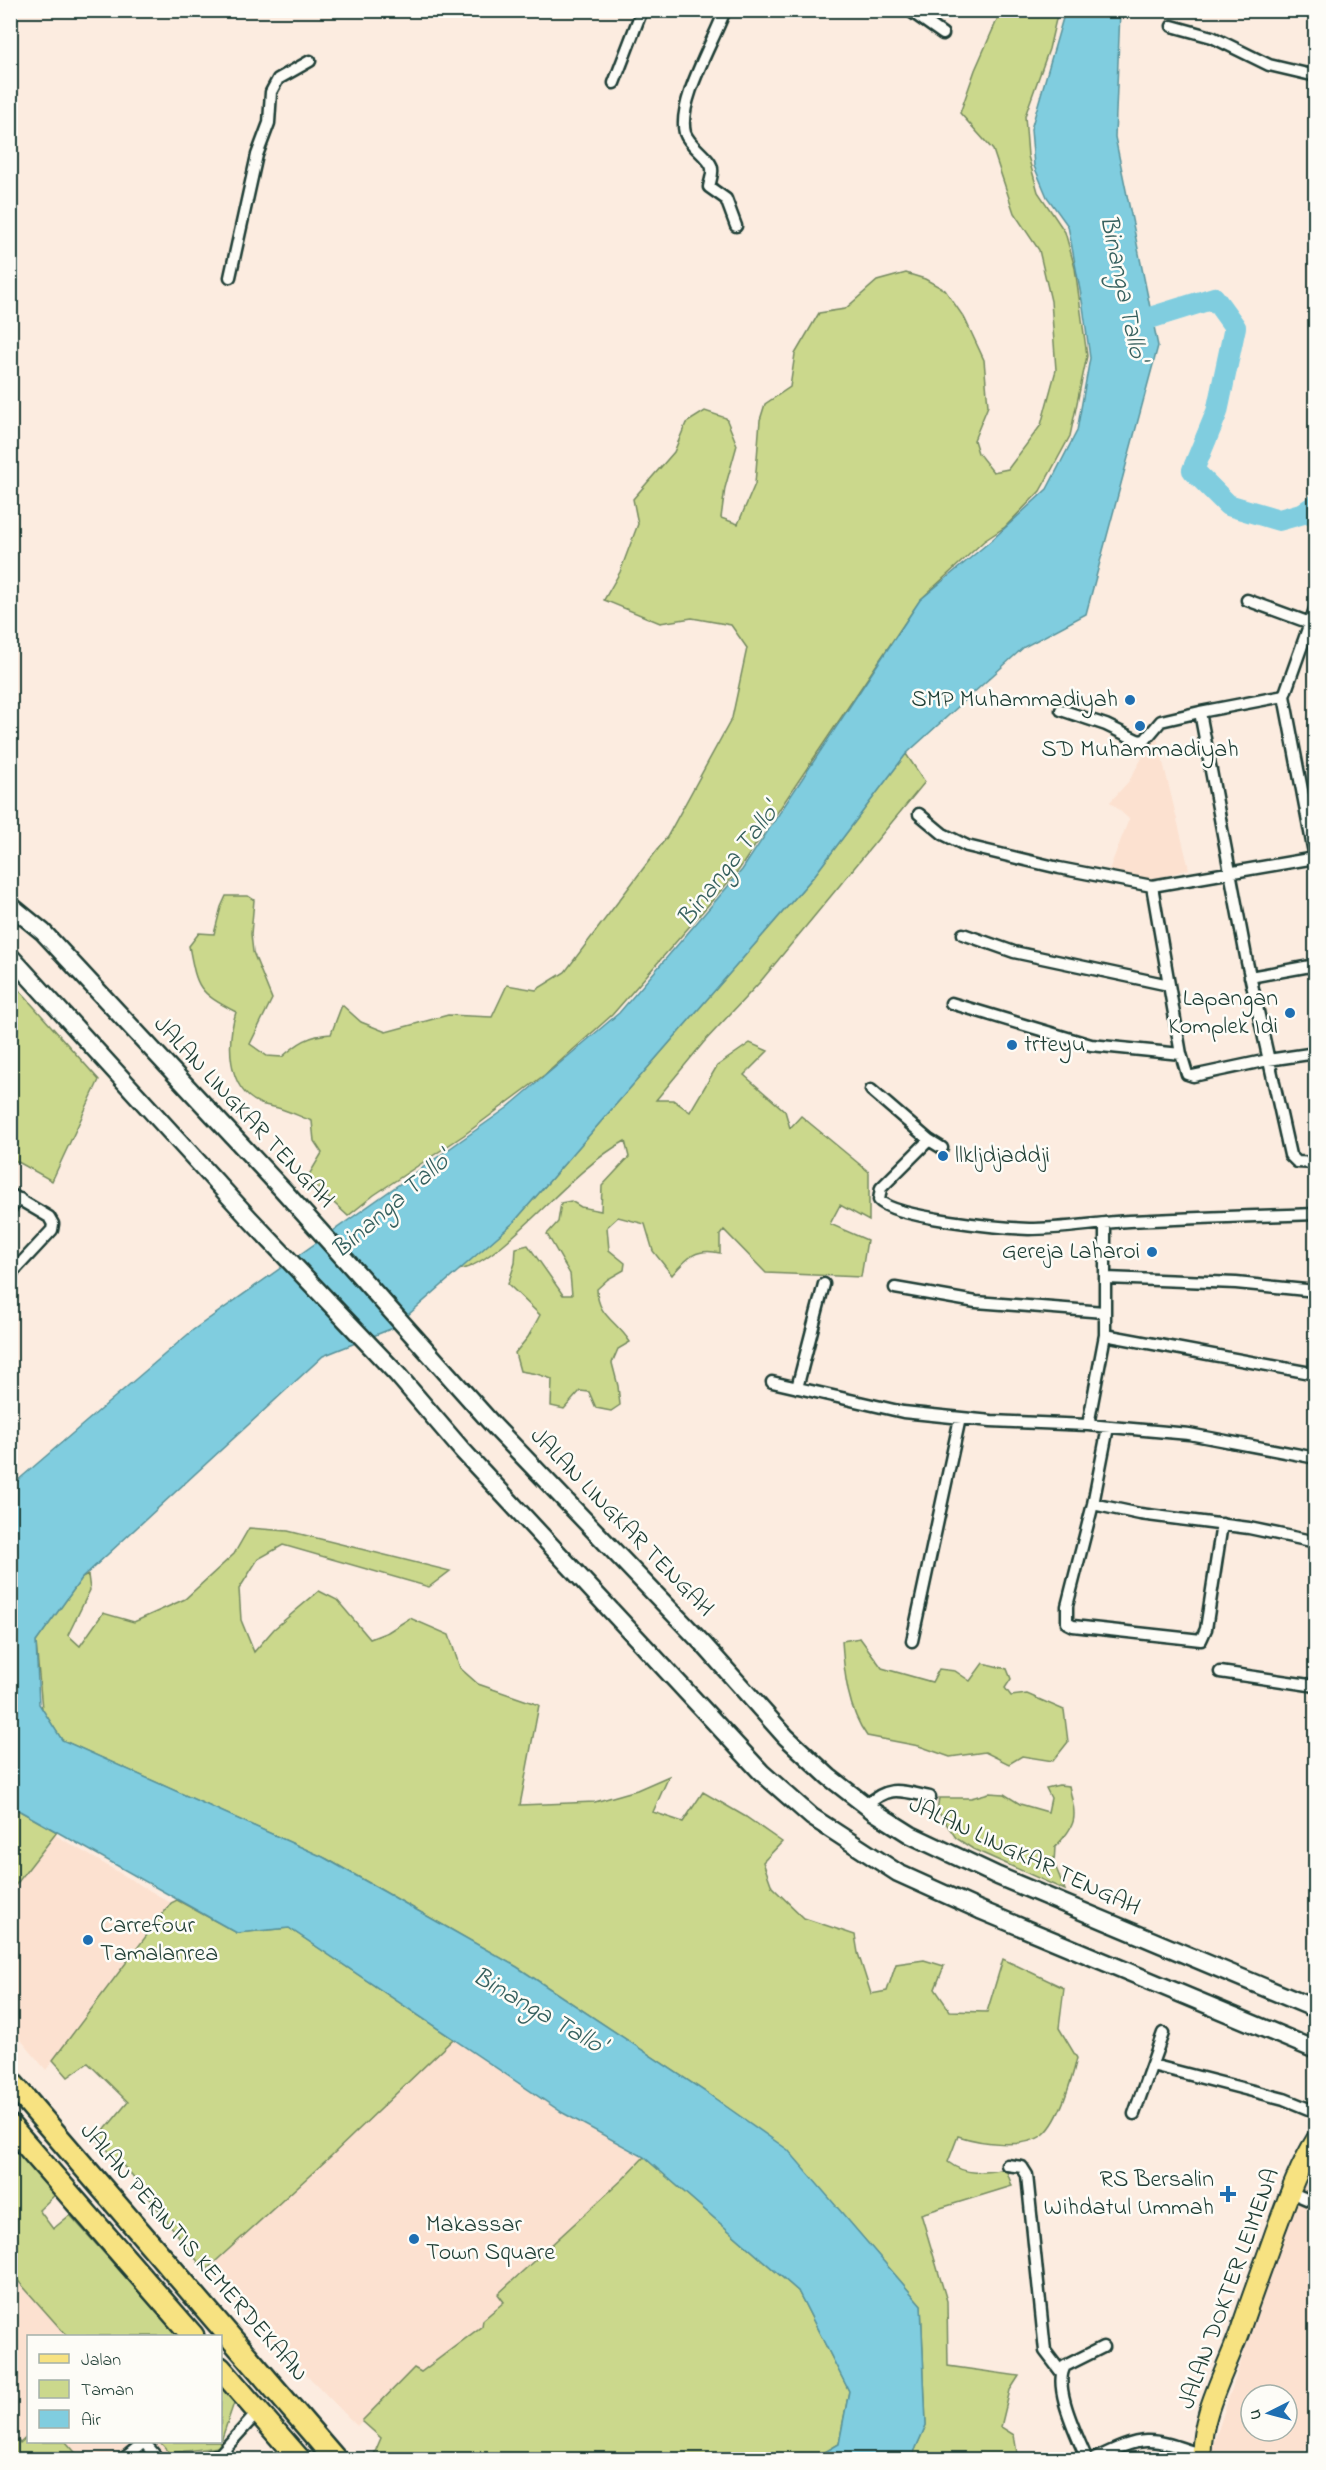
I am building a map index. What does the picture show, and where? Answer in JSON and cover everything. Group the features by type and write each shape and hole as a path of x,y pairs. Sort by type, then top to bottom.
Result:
{"highway":[{"name":"JALAN PERINTIS KEMERDEKAAN","path":"10,2081 336,2460"},
{"path":"10,2126 191,2335"},
{"path":"222,2370 300,2460"}],"main road":[{"name":"JALAN LINGKAR TENGAH","path":"10,905 43,932 283,1191 494,1426 704,1645 786,1737 829,1777 866,1806 911,1835 998,1876 1316,2009"},
{"path":"10,956 249,1218 396,1374 462,1450 761,1772 812,1816 859,1849 908,1877 991,1915 1316,2050"},
{"name":"JALAN DOKTER LEIMENA","path":"1202,2457 1206,2421 1302,2160 1316,2139"}],"street":[{"path":"614,83 642,10"},
{"path":"725,10 693,87 684,126 692,146 711,164 709,187 726,199 736,226"},
{"path":"909,10 943,34"},
{"path":"1172,26 1212,37 1269,65 1316,75"},
{"path":"230,277 257,154 269,123 271,92 278,79 310,61"},
{"path":"1247,600 1310,623"},
{"path":"919,814 943,834 967,846 1059,868 1152,886 1315,858 1284,696 1316,606"},
{"path":"1061,710 1106,725 1139,741 1144,740 1161,722 1284,696"},
{"path":"1200,712 1250,977 1292,1158 1297,1162 1316,1163"},
{"path":"1152,886 1181,1054 1186,1071 1192,1076 1268,1060 1316,1053"},
{"path":"963,934 1014,952 1169,985"},
{"path":"1250,977 1316,965"},
{"path":"951,1003 1091,1045 1181,1054"},
{"path":"871,1090 929,1140 942,1148"},
{"path":"929,1140 881,1188 879,1200 883,1204 904,1212 1006,1228 1032,1229 1105,1223 1316,1214"},
{"path":"10,1209 15,1197 49,1217 53,1227 10,1275"},
{"path":"1088,1425 1105,1335 1105,1223"},
{"path":"1106,1278 1236,1283 1316,1291"},
{"path":"798,1388 824,1284"},
{"path":"895,1288 976,1302 1104,1312"},
{"path":"1105,1335 1316,1374"},
{"path":"772,1382 903,1412 1189,1434 1316,1458"},
{"path":"912,1641 960,1418"},
{"path":"1108,1426 1093,1504 1067,1606 1067,1623 1072,1626 1201,1640 1206,1629 1222,1524"},
{"path":"1093,1504 1140,1514 1222,1524 1316,1542"},
{"path":"1220,1672 1316,1686"},
{"path":"866,1806 880,1794 892,1790 930,1797"},
{"path":"1134,2114 1163,2033"},
{"path":"1152,2065 1284,2099 1316,2112"},
{"path":"1007,2165 1022,2166 1027,2175 1045,2351 1061,2372 1062,2394 1087,2460"},
{"path":"1290,2192 1316,2203"},
{"path":"1061,2372 1065,2366 1102,2347"},
{"path":"194,2460 219,2457 259,2411"},
{"path":"1092,2460 1124,2444 1145,2440 1165,2442 1202,2457"},
{"path":"123,2460 143,2443"},
{"path":"145,2443 159,2460"}],"shaded area":[{"path":"1156,733 1189,869 1145,882 1109,870 1129,819 1110,802 1129,781"},
{"path":"55,1835 171,1903 46,2070 11,2028 11,1891"},
{"path":"453,2039 563,2113 644,2157 498,2294 504,2302 483,2320 482,2326 421,2372 413,2369 357,2426 205,2271 331,2156"},
{"path":"1315,2166 1316,2417 1302,2459 1208,2460 1291,2212"},
{"path":"10,2273 66,2335 27,2335 27,2437 20,2444 11,2433"},
{"path":"67,2443 161,2443 176,2459 81,2459"}],"green space":[{"path":"1001,11 1058,11 1049,49 1025,116 1028,156 1038,192 1065,232 1075,268 1087,356 1070,436 1040,491 1005,527 984,541 920,600 738,871 612,1015 547,1073 464,1135 374,1195 348,1216 307,1178 322,1153 314,1141 312,1121 259,1103 240,1087 232,1063 231,1050 231,1036 236,1012 213,999 201,987 194,971 189,946 199,933 214,934 226,896 248,896 254,900 251,934 253,952 272,999 250,1044 267,1056 282,1057 304,1041 316,1036 331,1034 342,1005 361,1022 386,1032 448,1015 492,1017 507,985 536,990 565,972 667,837 732,718 747,648 731,625 692,618 660,623 604,600 620,572 638,524 633,499 674,452 686,423 705,411 726,418 737,445 725,488 721,518 738,524 755,484 760,420 765,404 790,387 795,354 819,313 845,309 877,281 906,273 925,279 945,290 965,319 984,360 988,406 974,440 978,453 993,472 1008,469 1041,425 1056,370 1051,301 1039,250 1014,213 993,150 960,113 975,70"},
{"path":"906,754 925,782 760,982 704,1042 656,1100 673,1100 690,1112 717,1066 750,1043 768,1051 744,1075 785,1111 790,1128 801,1116 869,1172 869,1221 840,1205 830,1224 867,1240 861,1277 766,1273 724,1230 720,1235 720,1253 704,1252 693,1255 672,1275 653,1251 645,1224 618,1217 607,1227 609,1250 625,1263 624,1270 608,1279 597,1289 600,1306 630,1342 618,1349 612,1363 620,1405 611,1411 596,1408 589,1392 580,1391 564,1409 551,1406 552,1379 520,1371 515,1353 528,1337 540,1315 508,1284 515,1263 516,1248 528,1245 563,1295 572,1295 570,1274 547,1234 558,1222 561,1203 571,1201 581,1207 601,1211 602,1186 629,1157 625,1141 593,1163 494,1252 458,1270 513,1223 814,876"},
{"path":"11,981 99,1080 52,1181 11,1158"},
{"path":"249,1528 288,1531 450,1571 429,1587 283,1545 258,1559 239,1589 241,1620 254,1652 274,1629 319,1591 337,1600 370,1639 388,1632 410,1618 449,1635 460,1668 478,1684 539,1705 520,1805 595,1802 637,1790 669,1776 653,1812 683,1822 703,1792 746,1817 782,1842 763,1862 772,1887 804,1918 855,1935 858,1953 871,1994 887,1991 896,1964 924,1960 944,1966 935,1989 950,2011 987,2012 1003,1959 1064,1988 1059,2028 1077,2058 1069,2088 1050,2128 1035,2139 1014,2144 990,2143 958,2136 948,2162 968,2171 1006,2169 1012,2186 921,2214 947,2301 948,2366 1019,2376 1010,2390 1001,2427 1014,2435 1018,2459 911,2459 926,2425 921,2305 790,2153 707,2093 517,1967 327,1859 62,1740 42,1709 36,1642 82,1578 88,1575 90,1590 68,1635 80,1646 103,1613 134,1622 185,1599 234,1554"},
{"path":"860,1638 882,1668 932,1682 939,1669 955,1671 970,1681 983,1663 1007,1669 1011,1679 1005,1688 1011,1696 1027,1694 1064,1710 1068,1742 1053,1761 1022,1756 1009,1764 985,1752 950,1757 919,1746 867,1736 851,1703 842,1641"},
{"path":"1059,1785 1069,1786 1074,1813 1072,1825 1055,1847 1054,1863 1065,1890 973,1849 956,1838 937,1810 939,1798 971,1798 989,1793 1004,1794 1020,1804 1048,1812 1051,1798 1046,1788"},
{"path":"11,1806 57,1832 11,1891"},
{"path":"177,1900 237,1933 289,1928 453,2039 331,2156 205,2271 132,2175 97,2139 128,2102 88,2063 68,2077 53,2060 171,1903"},
{"path":"18,2150 58,2192 39,2210 53,2229 70,2215 177,2335 66,2335 11,2273 10,2158"},
{"path":"644,2157 798,2291 849,2391 839,2444 813,2459 372,2459 381,2438 362,2421 414,2368 421,2372 482,2326 483,2320 504,2302 498,2294"},
{"path":"222,2384 235,2400 222,2438"},
{"path":"10,2433 20,2443 27,2437 27,2443 67,2443 81,2459 11,2459"},
{"path":"161,2443 220,2443 219,2447 170,2453"}],"water":[{"name":"Binanga Tallo'","path":"1065,11 1120,11 1115,137 1158,346 1086,614 1024,647 906,754 814,876 513,1223 393,1328 323,1356 82,1578 36,1642 39,1704 62,1740 323,1857 517,1967 707,2093 788,2150 921,2305 926,2425 911,2459 813,2459 839,2444 849,2391 798,2291 644,2157 563,2113 289,1928 237,1933 11,1806 10,1487 193,1330 507,1108 619,1013 742,870 920,600 993,539 1047,489 1077,431 1090,358 1068,226 1047,197 1034,166 1031,129"}],"waterway":[{"name":"Binanga Tallo'","path":"1124,324 1214,298 1235,327 1217,412 1193,470 1228,505 1279,520 1304,513 1316,505"}],"place":[{"name":"SMP Muhammadiyah","path":"1130,700"},
{"name":"SD Muhammadiyah","path":"1140,726"},
{"name":"Lapangan Komplek Idi","path":"1290,1013"},
{"name":"trteyu","path":"1012,1045"},
{"name":"llkljdjaddji","path":"943,1156"},
{"name":"Gereja Laharoi","path":"1152,1252"},
{"name":"Carrefour Tamalanrea","path":"88,1940"},
{"name":"RS Bersalin Wihdatul Ummah","path":"1228,2194"},
{"name":"Makassar Town Square","path":"414,2239"}]}
